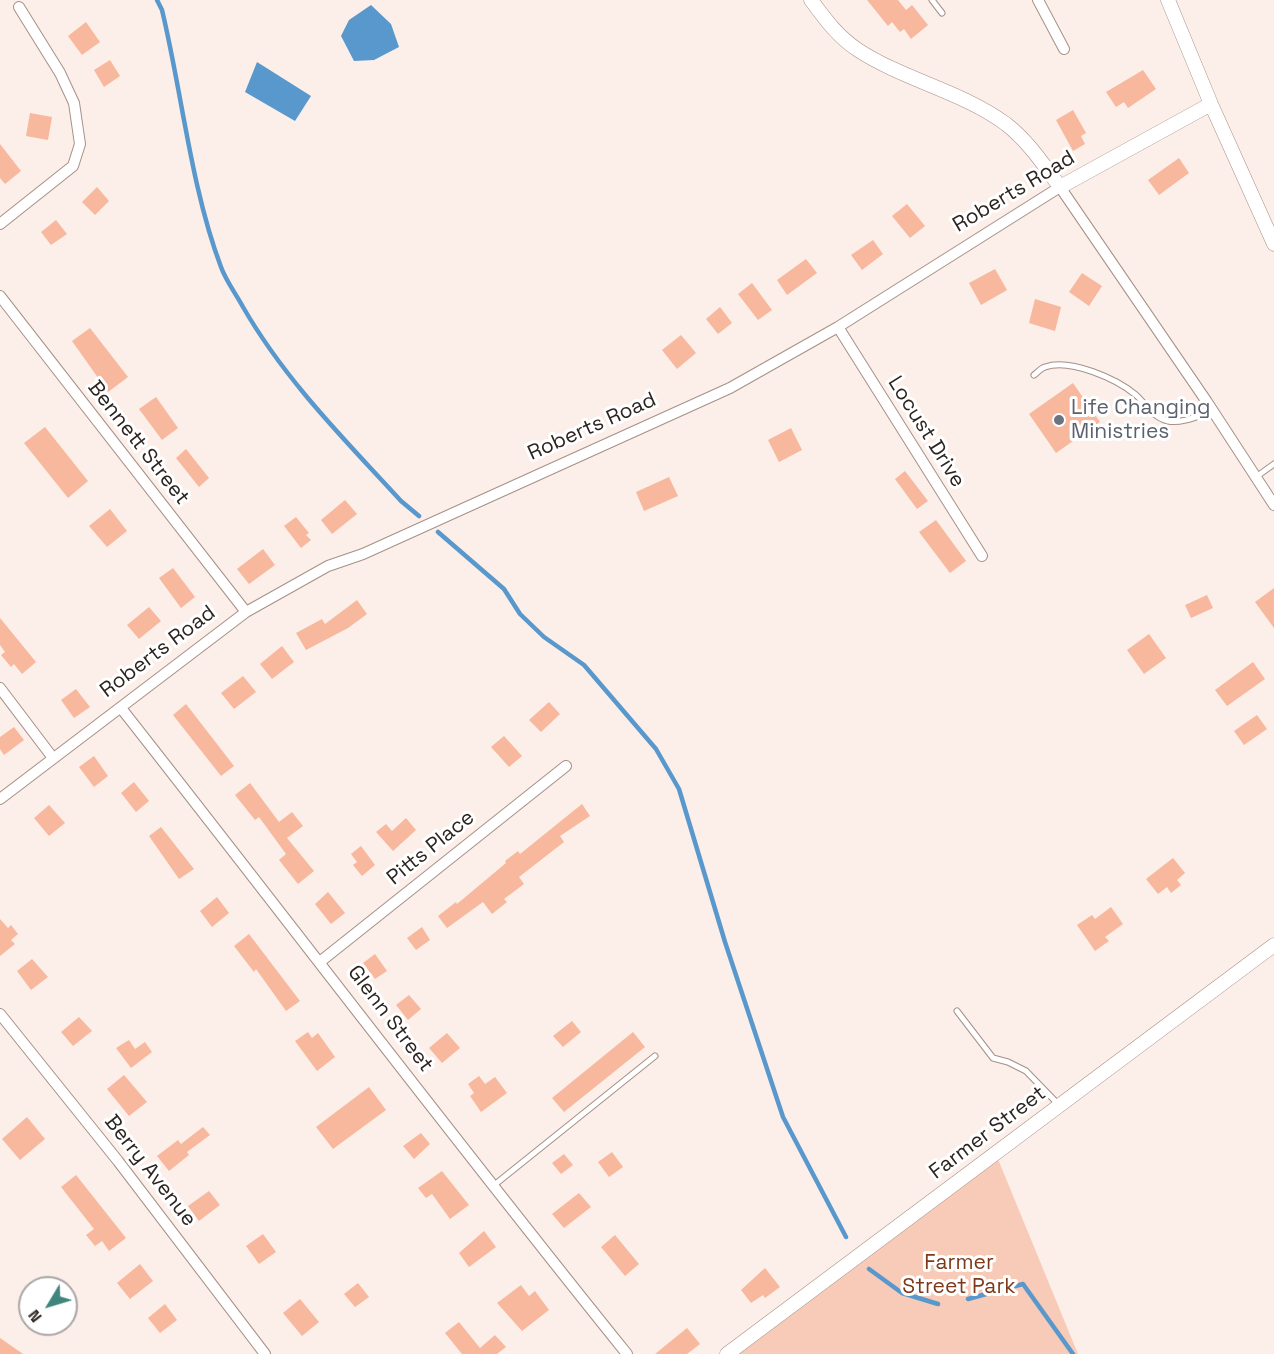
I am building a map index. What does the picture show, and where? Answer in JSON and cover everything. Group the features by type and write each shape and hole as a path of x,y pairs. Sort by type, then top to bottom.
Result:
{"street":[{"path":"811,0 833,29 858,50 1006,124 1039,158 1213,411 1274,505"},
{"path":"1038,0 1064,49"},
{"path":"1168,0 1211,104 1274,244"},
{"path":"0,224 73,166 80,144 74,103 60,73 19,7"},
{"name":"Roberts Road","path":"0,799 246,612 328,566 363,554 730,388 838,327 1060,187 1211,104"},
{"name":"Bennett Street","path":"0,296 246,612"},
{"name":"Locust Drive","path":"838,327 982,556"},
{"path":"0,688 53,758"},
{"name":"Glenn Street","path":"121,708 321,961 493,1186 627,1354"},
{"name":"Pitts Place","path":"321,961 566,766"},
{"name":"Farmer Street","path":"727,1354 1274,945"},
{"name":"Berry Avenue","path":"0,1014 89,1124 265,1354"}],"lane":[{"path":"932,0 942,13"},
{"path":"1034,375 1045,366 1078,367 1098,373 1116,381 1136,396 1153,415 1170,422 1213,411"},
{"path":"1256,477 1274,464"},
{"path":"957,1011 993,1058 1026,1071 1060,1105"},
{"path":"493,1186 655,1056"}],"green space":[{"name":"Farmer Street Park","path":"993,1147 1078,1354 725,1354"}],"water":[{"path":"371,5 391,24 399,47 374,60 354,61 341,36 349,20"},
{"path":"257,62 311,96 295,121 245,92"}],"building":[{"path":"867,0 898,0 906,10 912,5 928,25 911,39 904,29 900,32 892,22 888,26"},
{"path":"86,22 100,42 82,55 68,36"},
{"path":"110,60 120,76 104,87 94,70"},
{"path":"1143,70 1156,89 1128,108 1124,102 1116,107 1106,92"},
{"path":"1073,110 1086,133 1081,136 1085,144 1073,151 1056,120"},
{"path":"30,113 52,117 48,140 26,136"},
{"path":"0,144 21,171 5,184 0,178"},
{"path":"1179,158 1189,173 1159,195 1148,180"},
{"path":"97,187 109,201 95,215 82,202"},
{"path":"907,204 925,226 910,238 892,216"},
{"path":"56,220 67,234 51,245 41,232"},
{"path":"873,240 883,254 862,270 851,255"},
{"path":"806,259 817,273 787,295 777,280"},
{"path":"995,269 1007,290 981,305 969,283"},
{"path":"1082,273 1102,286 1089,306 1069,292"},
{"path":"752,283 772,310 758,320 738,294"},
{"path":"1035,299 1061,307 1055,331 1029,323"},
{"path":"720,307 732,323 718,334 706,319"},
{"path":"90,328 128,377 108,392 72,341"},
{"path":"681,335 696,353 677,369 662,350"},
{"path":"1073,383 1100,422 1056,453 1029,414"},
{"path":"156,397 178,428 162,440 139,409"},
{"path":"45,427 88,481 68,498 24,443"},
{"path":"791,428 802,450 779,462 768,440"},
{"path":"186,449 209,478 199,487 176,458"},
{"path":"905,471 928,501 917,509 895,479"},
{"path":"669,477 678,496 644,511 636,492"},
{"path":"345,500 357,514 332,534 321,520"},
{"path":"110,509 127,531 107,547 89,526"},
{"path":"296,517 309,533 306,535 311,540 301,548 284,526"},
{"path":"936,520 966,561 950,573 919,532"},
{"path":"263,549 275,565 249,584 237,569"},
{"path":"173,568 195,597 181,608 159,578"},
{"path":"1274,588 1274,628 1255,602"},
{"path":"1207,595 1213,608 1191,618 1185,605"},
{"path":"357,600 367,614 348,628 306,650 296,633 322,619 325,624"},
{"path":"149,607 161,621 139,639 127,625"},
{"path":"0,618 36,662 22,674 14,664 11,667 1,655 5,652 0,645"},
{"path":"1149,634 1166,658 1144,674 1127,650"},
{"path":"282,646 294,662 272,679 260,664"},
{"path":"1253,662 1265,679 1227,706 1215,690"},
{"path":"243,676 256,692 234,709 221,693"},
{"path":"76,689 90,707 74,718 61,700"},
{"path":"549,702 560,714 541,732 529,720"},
{"path":"186,704 234,766 221,776 173,715"},
{"path":"1257,715 1267,729 1244,745 1234,731"},
{"path":"14,727 24,740 4,755 0,749 0,737"},
{"path":"504,736 522,756 509,767 491,747"},
{"path":"94,756 108,776 94,787 79,767"},
{"path":"134,782 149,801 136,812 121,793"},
{"path":"250,783 279,822 292,812 303,826 287,838 314,871 298,884 279,860 286,854 259,817 255,820 235,795"},
{"path":"582,804 590,816 560,836 564,842 519,877 524,884 504,899 507,902 492,914 483,902 447,928 438,916 456,902 457,904 506,863 505,861 518,851 520,854"},
{"path":"49,805 65,823 49,836 34,818"},
{"path":"406,818 416,830 393,851 376,832 386,824 392,831"},
{"path":"161,827 194,869 179,879 149,836"},
{"path":"361,846 375,865 362,876 353,865 357,862 351,854"},
{"path":"1173,858 1185,873 1177,880 1181,885 1171,893 1167,887 1158,894 1146,879"},
{"path":"328,892 345,913 331,924 315,904"},
{"path":"217,897 229,913 212,927 200,911"},
{"path":"1111,907 1123,924 1105,937 1109,941 1095,951 1077,925 1092,915 1095,919"},
{"path":"0,919 8,928 11,925 18,934 11,940 15,944 0,956"},
{"path":"422,927 430,940 416,950 407,938"},
{"path":"249,934 300,1001 286,1011 256,969 254,972 234,946"},
{"path":"375,954 387,971 375,979 363,963"},
{"path":"32,959 48,977 31,990 17,971"},
{"path":"409,995 421,1009 408,1020 396,1005"},
{"path":"79,1017 92,1031 73,1046 61,1032"},
{"path":"572,1021 581,1032 563,1047 553,1036"},
{"path":"308,1032 312,1038 318,1033 335,1057 317,1071 295,1041"},
{"path":"633,1032 645,1047 564,1112 552,1098"},
{"path":"447,1033 460,1048 442,1063 429,1048"},
{"path":"129,1040 135,1049 145,1042 152,1052 131,1068 116,1048"},
{"path":"124,1075 147,1102 129,1116 107,1089"},
{"path":"479,1076 485,1084 495,1077 507,1093 481,1112 470,1096 474,1093 468,1084"},
{"path":"369,1087 386,1110 333,1149 316,1127"},
{"path":"27,1117 45,1139 20,1160 2,1139"},
{"path":"203,1127 210,1135 187,1152 189,1155 169,1171 157,1156 178,1140 181,1144"},
{"path":"421,1133 430,1144 414,1159 403,1146"},
{"path":"612,1152 623,1167 609,1177 598,1162"},
{"path":"564,1154 573,1165 561,1174 552,1163"},
{"path":"442,1171 469,1205 450,1219 432,1194 426,1198 418,1188"},
{"path":"76,1175 126,1238 109,1251 102,1241 95,1246 86,1235 94,1229 61,1187"},
{"path":"209,1191 220,1205 199,1221 188,1206"},
{"path":"579,1193 591,1207 564,1228 552,1214"},
{"path":"484,1231 496,1247 469,1267 459,1253"},
{"path":"263,1234 276,1252 259,1264 246,1246"},
{"path":"615,1235 639,1264 625,1276 601,1247"},
{"path":"140,1264 153,1281 130,1299 117,1283"},
{"path":"765,1268 780,1287 765,1298 763,1295 751,1303 741,1290"},
{"path":"358,1283 369,1297 355,1307 344,1294"},
{"path":"521,1285 529,1296 535,1291 549,1310 522,1331 497,1303"},
{"path":"300,1299 319,1322 302,1336 283,1313"},
{"path":"165,1304 177,1320 160,1333 148,1318"},
{"path":"459,1322 480,1348 495,1335 506,1347 497,1354 462,1354 445,1333"},
{"path":"687,1328 700,1344 687,1354 655,1354"},
{"path":"0,1338 23,1354 0,1354"}],"waterway":[{"path":"157,0 162,10 169,42 194,173 211,237 226,277 260,334 296,384 401,501 419,516"},
{"path":"438,532 504,589 520,614 544,637 584,665 656,749 679,789 725,942 783,1117 846,1237"},
{"path":"869,1269 902,1293 938,1304"},
{"path":"968,1299 1023,1284 1073,1354"}],"place":[{"name":"Life Changing Ministries","path":"1059,420"}]}
